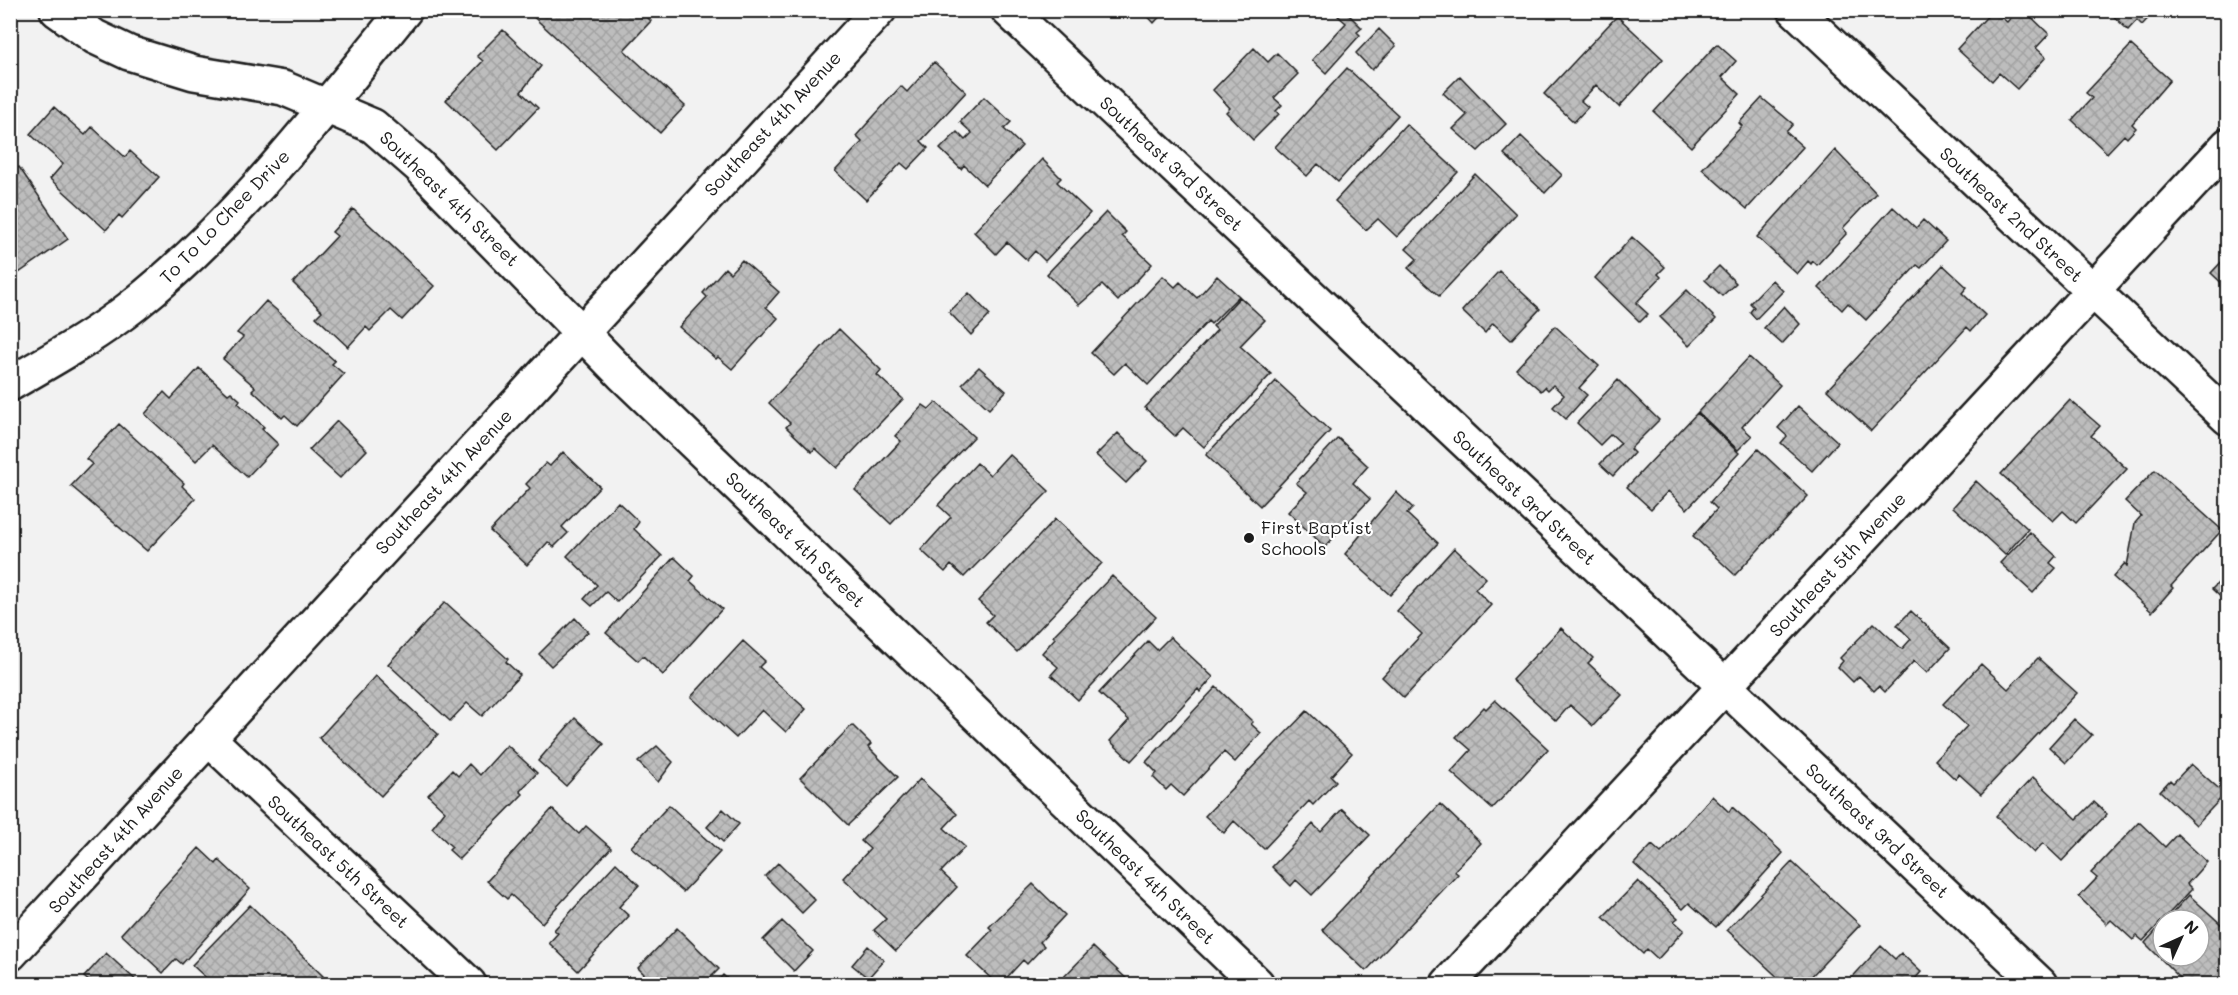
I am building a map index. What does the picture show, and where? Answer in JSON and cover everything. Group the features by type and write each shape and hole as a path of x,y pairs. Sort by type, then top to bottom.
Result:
{"street":[{"name":"Southeast 4th Street","path":"57,10 95,37 159,63 194,73 283,88 328,105 373,126 395,144 622,374 1257,984"},
{"name":"To To Lo Chee Drive","path":"10,384 104,328 156,287 242,205 328,105 405,10"},
{"name":"Southeast 4th Avenue","path":"10,954 99,860 208,738 879,10"},
{"name":"Southeast 3rd Street","path":"1008,10 2040,984"},
{"name":"Southeast 2nd Street","path":"1795,10 2228,418"},
{"name":"Southeast 5th Avenue","path":"1448,984 2228,145"},
{"name":"Southeast 5th Street","path":"208,738 469,984"}],"building":[{"path":"526,10 640,10 651,21 624,50 685,106 660,133"},
{"path":"1142,10 1166,10 1154,23"},
{"path":"1344,10 1362,28 1357,32 1360,35 1326,73 1312,60 1346,23 1338,16"},
{"path":"1993,10 2007,22 2018,10 2024,10 2049,34 2036,48 2046,57 2017,89 1999,73 1992,81 1957,49"},
{"path":"2107,10 2156,10 2142,25 2137,20 2128,30"},
{"path":"1617,16 1663,59 1619,107 1596,85 1581,101 1588,107 1574,122 1544,94"},
{"path":"1379,29 1396,46 1372,70 1356,53"},
{"path":"503,30 541,66 521,92 538,108 498,150 446,100 483,61 477,56"},
{"path":"1717,44 1736,61 1722,77 1740,94 1691,147 1654,112"},
{"path":"2131,45 2170,80 2132,124 2136,128 2127,138 2124,135 2107,153 2072,120 2092,98 2086,93"},
{"path":"1254,48 1268,62 1277,53 1298,74 1274,98 1282,105 1276,111 1279,114 1253,140 1226,112 1230,108 1213,90"},
{"path":"934,62 966,92 921,141 928,148 908,169 901,163 866,200 835,171 862,142 856,136 901,86 907,92"},
{"path":"1347,68 1398,115 1338,182 1318,164 1307,176 1275,147"},
{"path":"1460,76 1506,124 1478,151 1453,129 1467,115 1443,93"},
{"path":"984,97 1011,122 1004,129 1022,146 985,185 964,165 961,169 940,149 957,132 965,140 972,133 960,122"},
{"path":"1762,98 1793,124 1786,132 1803,147 1747,209 1702,169 1742,126 1739,123"},
{"path":"54,107 85,135 92,127 125,157 130,151 159,177 122,218 119,215 106,230 50,179 63,164 30,134"},
{"path":"1406,124 1458,172 1397,237 1378,219 1366,230 1335,201"},
{"path":"1521,136 1562,175 1545,193 1504,154"},
{"path":"1835,150 1876,193 1843,228 1847,233 1817,265 1813,261 1811,264 1808,261 1797,274 1757,237"},
{"path":"1042,159 1061,178 1057,182 1090,213 1045,261 1035,251 1027,260 1007,242 996,254 974,232"},
{"path":"19,167 68,239 10,279 10,173"},
{"path":"1475,174 1516,214 1439,296 1408,268 1417,259 1406,249"},
{"path":"1893,207 1916,228 1923,220 1946,241 1921,268 1917,265 1866,320 1848,303 1842,310 1819,288"},
{"path":"353,209 434,286 402,320 391,310 370,331 366,327 348,347 316,317 322,311 293,283 337,236 332,232"},
{"path":"1106,212 1126,232 1122,236 1152,264 1118,301 1102,285 1079,305 1047,274"},
{"path":"1632,237 1665,267 1658,274 1661,277 1636,303 1648,314 1640,322 1595,278"},
{"path":"2228,255 2228,289 2211,273"},
{"path":"742,260 779,292 766,307 778,318 732,369 718,357 716,359 679,327 707,297 703,293 725,268 730,273"},
{"path":"1943,265 1967,287 1962,293 1985,315 1971,331 1967,327 1871,431 1827,390"},
{"path":"1719,266 1736,283 1722,296 1705,280"},
{"path":"1499,271 1540,309 1511,340 1493,323 1485,333 1462,311"},
{"path":"1163,276 1175,287 1180,282 1197,298 1217,276 1239,296 1211,324 1208,321 1148,385 1125,363 1114,374 1091,353"},
{"path":"1772,280 1783,291 1756,319 1750,312 1754,307 1750,303"},
{"path":"1687,290 1716,319 1689,346 1660,317"},
{"path":"969,293 990,315 971,335 949,312"},
{"path":"1240,297 1265,320 1240,346 1271,374 1204,447 1183,428 1175,436 1145,408 1217,330 1213,326"},
{"path":"266,301 335,361 332,364 344,374 297,426 285,415 282,418 252,390 255,387 223,359 243,337 237,333"},
{"path":"1784,306 1800,324 1782,344 1764,328"},
{"path":"1555,326 1599,366 1579,388 1587,395 1566,419 1553,407 1564,395 1553,385 1548,390 1545,387 1541,391 1516,369"},
{"path":"839,329 881,370 877,375 903,399 837,468 815,448 812,452 786,427 790,423 769,403"},
{"path":"1749,357 1780,385 1742,427 1752,436 1738,450 1698,412"},
{"path":"979,367 1006,391 989,409 962,384"},
{"path":"199,368 228,394 231,392 240,400 238,403 264,427 262,429 278,444 247,477 212,445 196,461 145,414 164,392 171,399"},
{"path":"1618,380 1659,420 1630,449 1634,453 1613,476 1600,464 1621,443 1611,434 1600,445 1577,423"},
{"path":"1276,381 1330,431 1260,506 1206,455"},
{"path":"2070,400 2100,426 2091,436 2127,469 2076,523 2063,511 2053,521 2001,474"},
{"path":"936,402 974,437 891,524 855,490 901,441 895,436 923,405 929,409"},
{"path":"1798,406 1838,442 1812,471 1781,443 1787,436 1778,428"},
{"path":"1697,413 1739,453 1687,509 1668,491 1651,509 1627,487"},
{"path":"337,421 367,450 340,478 309,450"},
{"path":"119,424 184,483 182,486 195,499 147,551 71,486 92,464 86,459"},
{"path":"1118,433 1147,461 1126,483 1096,455"},
{"path":"1338,438 1368,466 1353,483 1370,499 1325,547 1288,512 1307,492 1296,483"},
{"path":"1758,449 1808,496 1735,575 1693,536 1717,509 1710,502"},
{"path":"563,452 600,487 562,527 568,533 554,547 548,542 527,565 490,531 530,488 526,484 546,463 550,466"},
{"path":"1009,454 1049,491 964,577 951,565 945,572 921,550 951,517 938,505 977,463 990,475"},
{"path":"2155,470 2222,530 2171,586 2173,588 2152,612 2113,577 2125,563 2127,566 2135,523 2141,516 2125,501"},
{"path":"1976,481 2028,529 2005,555 1953,507"},
{"path":"1396,492 1413,508 1407,514 1438,543 1390,595 1345,554"},
{"path":"618,502 639,522 634,529 662,556 617,602 606,592 592,606 584,599 597,585 567,556"},
{"path":"1055,519 1102,563 1017,652 986,622 993,615 978,601"},
{"path":"2030,532 2056,556 2050,563 2056,568 2033,593 2000,563"},
{"path":"1454,548 1486,578 1475,589 1491,605 1404,698 1382,677 1422,634 1397,611"},
{"path":"674,557 694,576 690,581 722,609 663,675 643,656 638,661 606,633"},
{"path":"2228,573 2228,604 2212,589"},
{"path":"1112,576 1156,617 1078,700 1051,675 1058,667 1042,653 1055,638 1053,636"},
{"path":"445,602 508,659 506,662 520,675 482,716 467,703 450,721 388,664"},
{"path":"1911,611 1950,648 1927,673 1914,661 1885,692 1879,686 1874,691 1859,676 1853,682 1838,667 1843,661 1840,658 1874,623 1902,649 1911,639 1897,625"},
{"path":"575,618 588,632 551,666 539,654"},
{"path":"1561,628 1593,658 1588,663 1622,695 1593,726 1570,705 1556,721 1512,680"},
{"path":"1170,637 1213,677 1200,692 1198,689 1131,761 1110,741 1129,720 1099,693 1148,641 1157,650"},
{"path":"743,641 765,661 759,667 806,709 786,732 762,710 736,738 691,697"},
{"path":"2038,658 2077,693 1981,794 1959,774 1955,779 1935,760 1967,726 1943,704 1981,664 2008,689"},
{"path":"376,676 438,734 381,796 319,738"},
{"path":"1216,687 1253,722 1251,724 1261,733 1235,762 1224,752 1183,796 1171,785 1166,790 1153,777 1157,773 1146,762"},
{"path":"1495,700 1548,749 1492,809 1451,772 1471,750 1456,737 1484,707 1486,709"},
{"path":"1307,711 1352,753 1331,776 1336,781 1313,805 1309,801 1264,849 1234,821 1224,833 1205,816"},
{"path":"575,718 604,744 566,786 538,761"},
{"path":"2074,719 2092,735 2066,763 2049,747"},
{"path":"852,725 871,744 868,747 898,777 848,825 800,778"},
{"path":"507,745 537,773 520,791 523,794 459,859 449,850 452,847 432,828 445,811 428,795 452,770 458,776 469,764 480,775"},
{"path":"657,746 673,762 658,782 638,762"},
{"path":"2191,764 2225,794 2196,825 2160,791 2170,780 2173,783"},
{"path":"2033,777 2077,819 2094,802 2107,814 2062,861 2043,843 2034,853 1996,816"},
{"path":"920,779 957,814 944,828 965,847 941,872 957,887 896,951 874,930 886,919 843,878 870,849 861,841"},
{"path":"1712,796 1729,812 1732,807 1783,853 1716,927 1689,903 1683,909 1634,864 1652,845 1661,853"},
{"path":"1440,804 1481,843 1454,871 1458,874 1366,971 1322,930"},
{"path":"669,805 720,852 683,892 631,847"},
{"path":"552,809 579,834 586,826 611,848 542,923 511,895 507,899 487,881"},
{"path":"723,809 739,824 723,842 707,827"},
{"path":"1342,809 1370,835 1312,895 1296,880 1291,886 1272,867 1313,824 1321,832"},
{"path":"2139,822 2165,847 2177,834 2207,862 2187,884 2192,889 2174,908 2151,908 2151,933 2143,941 2137,936 2133,940 2111,920 2107,924 2079,897 2097,878 2091,873"},
{"path":"199,848 216,864 219,860 250,889 182,964 176,959 163,973 121,934"},
{"path":"1792,862 1860,925 1804,984 1785,984 1727,930"},
{"path":"616,863 639,885 619,907 629,916 578,971 549,943 558,933 554,930"},
{"path":"778,863 815,900 802,913 765,876"},
{"path":"1638,881 1678,918 1674,921 1684,930 1658,959 1647,949 1643,954 1603,917"},
{"path":"1033,884 1065,915 1040,942 1044,946 1027,964 1023,960 1001,984 997,984 967,956 992,930 989,927"},
{"path":"2189,895 2203,908 2177,908"},
{"path":"250,905 323,976 315,984 213,984 192,965"},
{"path":"2211,915 2222,925 2228,920 2228,984 2186,984 2170,968 2211,968"},
{"path":"782,921 813,951 794,971 763,940"},
{"path":"677,928 719,969 704,984 634,984 644,974 638,968"},
{"path":"2151,936 2151,949 2145,943"},
{"path":"868,946 884,960 868,978 852,965"},
{"path":"1881,946 1895,959 1901,953 1921,972 1915,979 1922,984 1846,984"},
{"path":"1093,947 1132,984 1057,984"},
{"path":"106,953 140,984 92,984 84,977"},
{"path":"723,975 733,984 715,984"}],"place":[{"name":"First Baptist Schools","path":"1249,538"}]}
